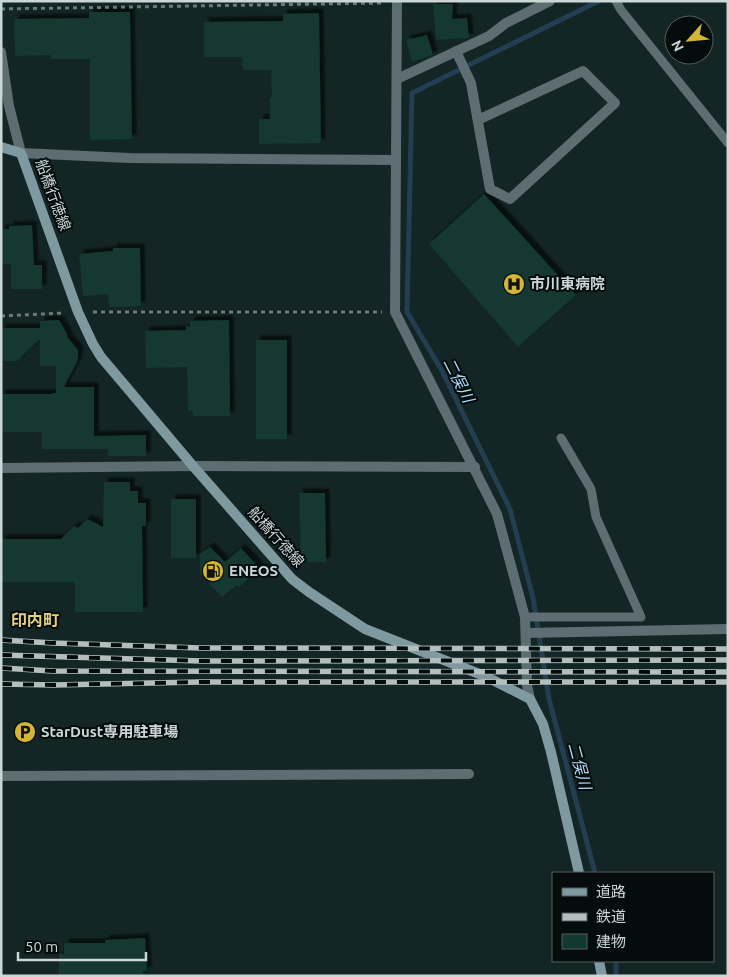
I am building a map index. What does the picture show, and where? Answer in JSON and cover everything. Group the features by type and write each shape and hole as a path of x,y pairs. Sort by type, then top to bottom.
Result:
{"main road":[{"name":"船橋行徳線","path":"1,147 21,153 78,312 100,357 292,579 308,592 365,629 487,677 530,699"},
{"path":"530,699 552,752 579,872"},
{"path":"599,962 602,976"}],"street":[{"path":"397,79 489,36 506,23 550,1"},
{"path":"397,2 395,312 498,514 525,617 527,685 530,699"},
{"path":"456,51 471,83 490,189 510,199 615,103 583,71 478,120"},
{"path":"1,52 9,106 21,153 128,158 395,160"},
{"path":"1,468 193,466 474,468"},
{"path":"526,633 728,629"},
{"path":"1,776 469,774"}],"lane":[{"path":"616,1 728,143"},
{"path":"525,617 641,616 596,517 591,489 561,438"}],"path":[{"path":"1,10 397,2"},
{"path":"1,316 78,312 395,312"}],"building":[{"path":"433,4 453,4 452,19 467,18 469,38 436,40"},
{"path":"89,12 130,12 132,139 90,140 90,59 50,59 50,55 15,56 14,19 89,18"},
{"path":"319,13 321,143 259,144 259,119 270,119 270,97 272,97 271,70 243,70 242,57 204,57 204,22 283,21 283,14"},
{"path":"427,35 433,55 412,62 406,40"},
{"path":"484,194 576,295 518,347 429,244"},
{"path":"32,225 34,265 42,265 42,289 11,289 11,264 1,264 1,229 9,229 9,226"},
{"path":"113,248 140,248 141,306 109,307 108,294 83,296 79,254 113,251"},
{"path":"59,320 68,338 78,350 77,362 64,387 94,387 94,436 146,435 146,456 108,456 108,449 42,449 42,432 1,432 1,394 56,393 56,366 40,366 40,339 17,361 1,361 1,328 40,328 40,321"},
{"path":"229,320 230,416 193,416 193,411 188,411 187,367 146,368 145,331 186,330 186,326 190,327 190,321"},
{"path":"256,340 287,340 287,439 256,439"},
{"path":"104,482 130,482 130,491 138,491 138,503 146,503 146,526 142,526 143,612 75,612 75,582 1,582 1,539 61,539 74,526 78,528 87,519 103,527"},
{"path":"299,493 325,493 326,562 301,562"},
{"path":"171,499 196,499 196,558 171,558"},
{"path":"210,547 225,562 241,548 260,569 239,587 237,585 222,597 200,573 200,554"},
{"path":"145,938 147,971 143,971 143,976 59,976 59,954 64,954 64,943 105,943 105,940"}],"waterway":[{"name":"二俣川","path":"595,872 549,699 533,598 510,509 441,369 407,312 412,93 599,1"},
{"name":"二俣川","path":"616,962 616,976"}],"railway":[{"path":"1,640 200,648 728,649"},
{"path":"1,655 201,661 728,660"},
{"path":"1,668 53,671 728,672"},
{"path":"1,684 728,682"}],"place":[{"name":"市川東病院","path":"514,284"},
{"name":"ENEOS","path":"213,571"},
{"name":"StarDust専用駐車場","path":"25,732"}],"district":[{"name":"印内町","path":"35,620"}]}
